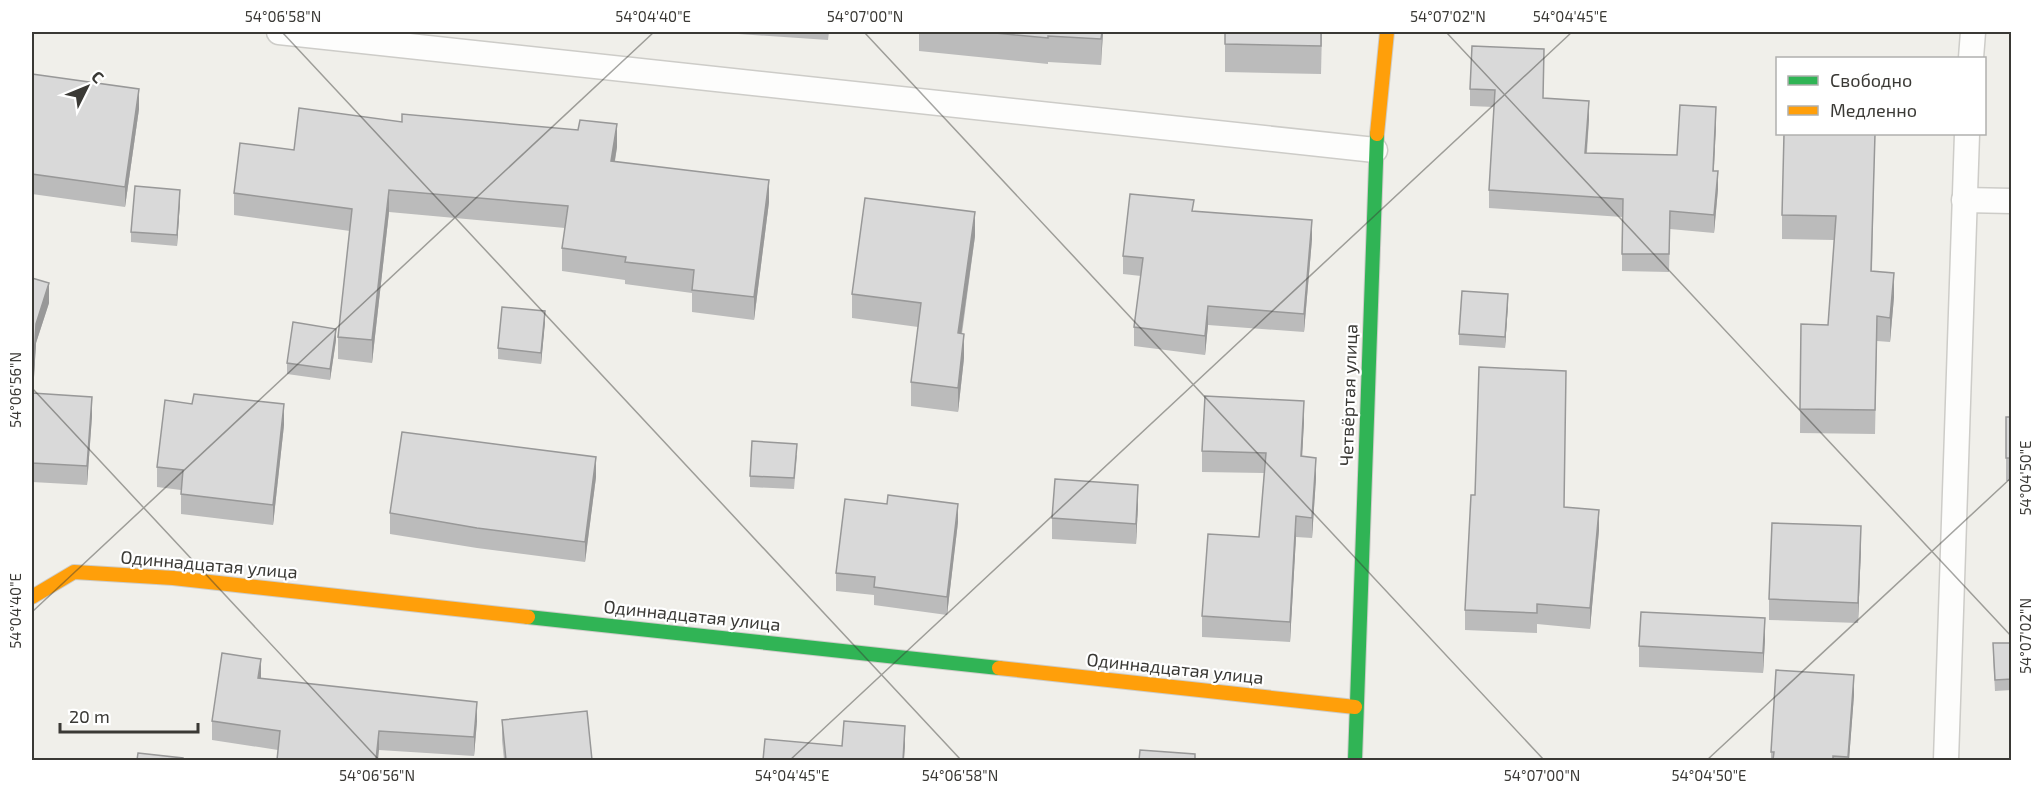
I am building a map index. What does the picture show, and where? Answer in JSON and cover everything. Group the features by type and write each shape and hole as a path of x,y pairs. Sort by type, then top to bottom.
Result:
{"street":[{"name":"Четвёртая улица","path":"1355,760 1355,706 1376,150 1387,32"},
{"name":"Одиннадцатая улица","path":"32,597 74,572 173,578 1355,706"}],"lane":[{"path":"279,32 1376,150"},
{"path":"1971,57 1972,32"},
{"path":"1946,760 1967,135"},
{"path":"1964,200 2012,201"}],"building":[{"path":"985,32 1102,32 1101,39 1048,36 1048,38"},
{"path":"1225,32 1321,32 1321,46 1225,44"},
{"path":"1472,46 1544,49 1543,98 1589,101 1585,153 1677,155 1680,105 1716,107 1713,171 1718,171 1714,215 1670,211 1669,254 1622,254 1623,199 1489,190 1495,90 1470,89"},
{"path":"32,74 139,89 125,187 32,174"},
{"path":"299,108 402,122 402,114 578,130 580,120 617,124 611,161 769,180 754,297 692,290 694,270 625,262 626,257 562,248 568,206 389,190 372,340 338,337 352,209 234,193 240,143 294,150"},
{"path":"1784,135 1875,135 1871,271 1894,273 1890,318 1877,316 1875,410 1800,409 1801,324 1828,325 1836,216 1782,215"},
{"path":"135,186 180,190 177,235 131,232"},
{"path":"1130,194 1194,200 1192,211 1312,220 1304,314 1208,306 1205,336 1134,327 1143,258 1123,256"},
{"path":"865,198 975,212 958,333 964,334 958,388 911,382 921,303 852,294"},
{"path":"32,278 49,283 36,324 32,393"},
{"path":"1462,291 1508,294 1505,337 1459,334"},
{"path":"502,307 545,311 541,353 498,348"},
{"path":"293,322 336,329 330,369 287,363"},
{"path":"1479,367 1566,371 1564,507 1599,510 1590,608 1537,604 1537,613 1465,610 1471,495 1475,495"},
{"path":"32,393 92,397 87,466 32,463"},
{"path":"194,394 284,404 273,505 181,494 183,470 157,467 165,400 192,404"},
{"path":"1205,396 1304,401 1301,456 1316,458 1312,518 1296,516 1290,622 1202,616 1208,534 1259,537 1266,453 1202,451"},
{"path":"2006,417 2012,417 2012,458 2006,458"},
{"path":"402,432 596,457 585,542 477,528 390,513"},
{"path":"752,441 797,444 794,478 750,476"},
{"path":"1055,479 1138,485 1136,524 1052,518"},
{"path":"888,495 958,504 947,597 874,587 875,577 836,573 845,499 887,504"},
{"path":"1772,523 1861,526 1858,603 1769,599"},
{"path":"1641,612 1765,618 1763,653 1639,646"},
{"path":"1993,643 2012,643 2012,679 1995,680"},
{"path":"222,653 261,659 258,678 477,702 474,737 379,731 376,760 277,760 280,731 212,721"},
{"path":"1776,670 1854,675 1848,757 1833,756 1833,760 1773,760 1774,752 1771,752"},
{"path":"587,711 592,760 506,760 502,720"},
{"path":"844,721 905,726 903,760 763,760 765,739 842,746"},
{"path":"1140,750 1195,754 1195,760 1139,760"},
{"path":"138,753 183,758 183,760 137,760"}],"traffic: fast":[{"path":"1355,760 1377,134"},
{"path":"528,617 999,668"}],"traffic: slow":[{"path":"1377,134 1387,32"},
{"path":"32,597 74,572 173,578 528,617"},
{"path":"999,668 1355,707"}]}
